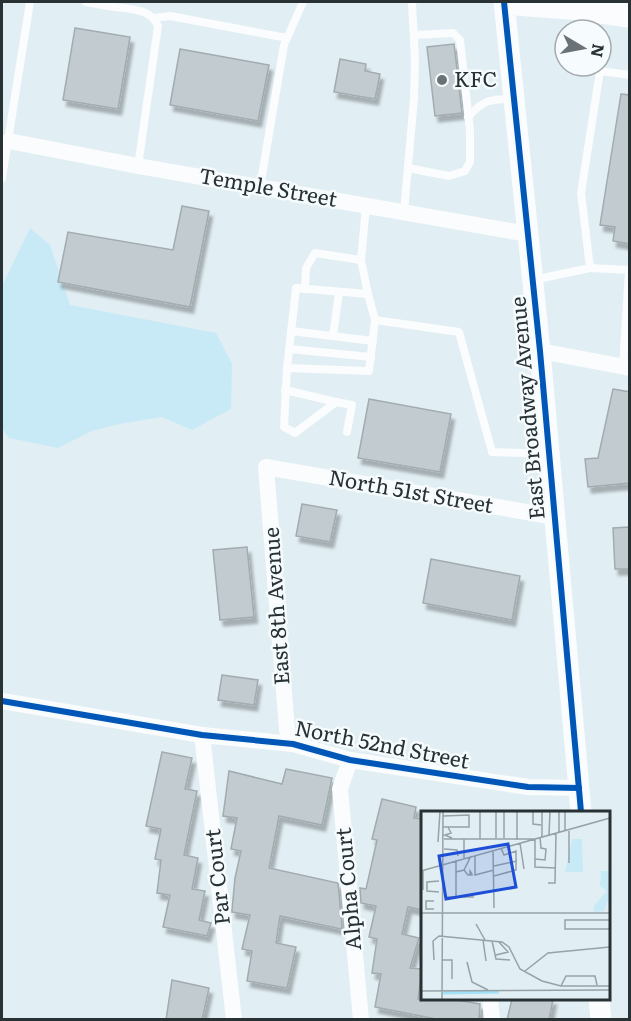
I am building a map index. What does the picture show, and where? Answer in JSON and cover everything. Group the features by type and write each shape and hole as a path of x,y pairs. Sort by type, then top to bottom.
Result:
{"main road":[{"path":"506,2 576,7 630,15"}],"street":[{"name":"East Broadway Avenue","path":"506,2 550,454 581,811"},
{"name":"Temple Street","path":"9,141 138,166 528,234"},
{"path":"540,351 626,368"},
{"name":"North 51st Street","path":"266,467 555,517"},
{"name":"East 8th Avenue","path":"266,467 287,730 293,744"},
{"name":"North 52nd Street","path":"2,701 202,735 293,744 350,760 528,787 579,788"},
{"name":"Par Court","path":"202,735 234,1020"},
{"name":"Alpha Court","path":"350,760 340,789 361,1020"},
{"path":"490,1000 492,1020"},
{"path":"599,1000 601,1020"}],"lane":[{"path":"2,178 30,2"},
{"path":"86,2 109,4 145,12 154,18 158,26 138,166"},
{"path":"260,187 284,45 303,2"},
{"path":"404,212 414,98 412,2"},
{"path":"154,18 170,16 287,38"},
{"path":"408,168 449,176 465,171 470,162 460,40 453,33 414,35"},
{"path":"590,268 581,193 600,71 630,75"},
{"path":"468,117 479,105 492,99 514,99"},
{"path":"287,368 369,371 375,320 361,260 366,206"},
{"path":"305,289 306,268 315,253 361,260"},
{"path":"533,280 590,268 629,270 626,368"},
{"path":"336,402 294,433 284,427 285,390 296,288 368,294"},
{"path":"333,336 339,292"},
{"path":"375,320 459,332 492,452 550,454"},
{"path":"291,331 373,341"},
{"path":"289,349 371,357"},
{"path":"285,390 352,405 347,432"}],"shaded area":[{"path":"30,228 50,245 70,305 216,333 232,364 231,409 192,430 162,417 92,431 58,448 9,438 2,428 2,286"}],"building":[{"path":"75,28 130,37 118,109 63,100"},
{"path":"454,44 462,113 435,116 427,47"},
{"path":"180,49 269,65 258,121 170,105"},
{"path":"340,59 366,64 365,71 380,74 375,99 334,92"},
{"path":"621,94 630,95 630,244 613,241 615,227 600,225"},
{"path":"182,206 209,211 190,307 58,282 68,232 173,250"},
{"path":"613,389 630,392 630,483 588,487 585,459 598,458"},
{"path":"369,399 451,414 440,472 358,458"},
{"path":"302,504 337,510 330,542 296,536"},
{"path":"630,527 630,569 615,569 613,528"},
{"path":"247,547 254,617 220,620 213,550"},
{"path":"431,559 520,576 512,620 423,603"},
{"path":"222,675 258,680 254,705 218,700"},
{"path":"162,752 192,758 185,789 197,791 184,855 198,858 192,889 205,891 199,920 211,923 207,936 163,927 170,895 157,893 161,860 155,859 161,829 146,826"},
{"path":"286,769 332,778 322,825 279,816 269,868 338,883 342,926 341,929 280,916 276,943 296,947 287,988 247,981 252,951 242,949 250,915 232,912 235,878 241,851 231,849 237,818 223,816 229,771 282,784"},
{"path":"382,799 416,807 414,818 421,819 421,910 408,907 402,934 419,938 410,968 421,969 418,999 456,1000 480,1004 479,1020 441,1020 375,1007 381,974 372,973 377,939 369,937 376,906 361,903 360,888 366,889 377,840 372,839"},
{"path":"172,980 209,988 202,1020 166,1020"},
{"path":"512,1000 553,1000 549,1020 507,1020"}],"cycle path":[{"path":"504,2 540,351 581,811"},
{"path":"2,701 202,735 293,744 350,760 528,787 579,788"}],"place":[{"name":"KFC","path":"442,80"}]}
